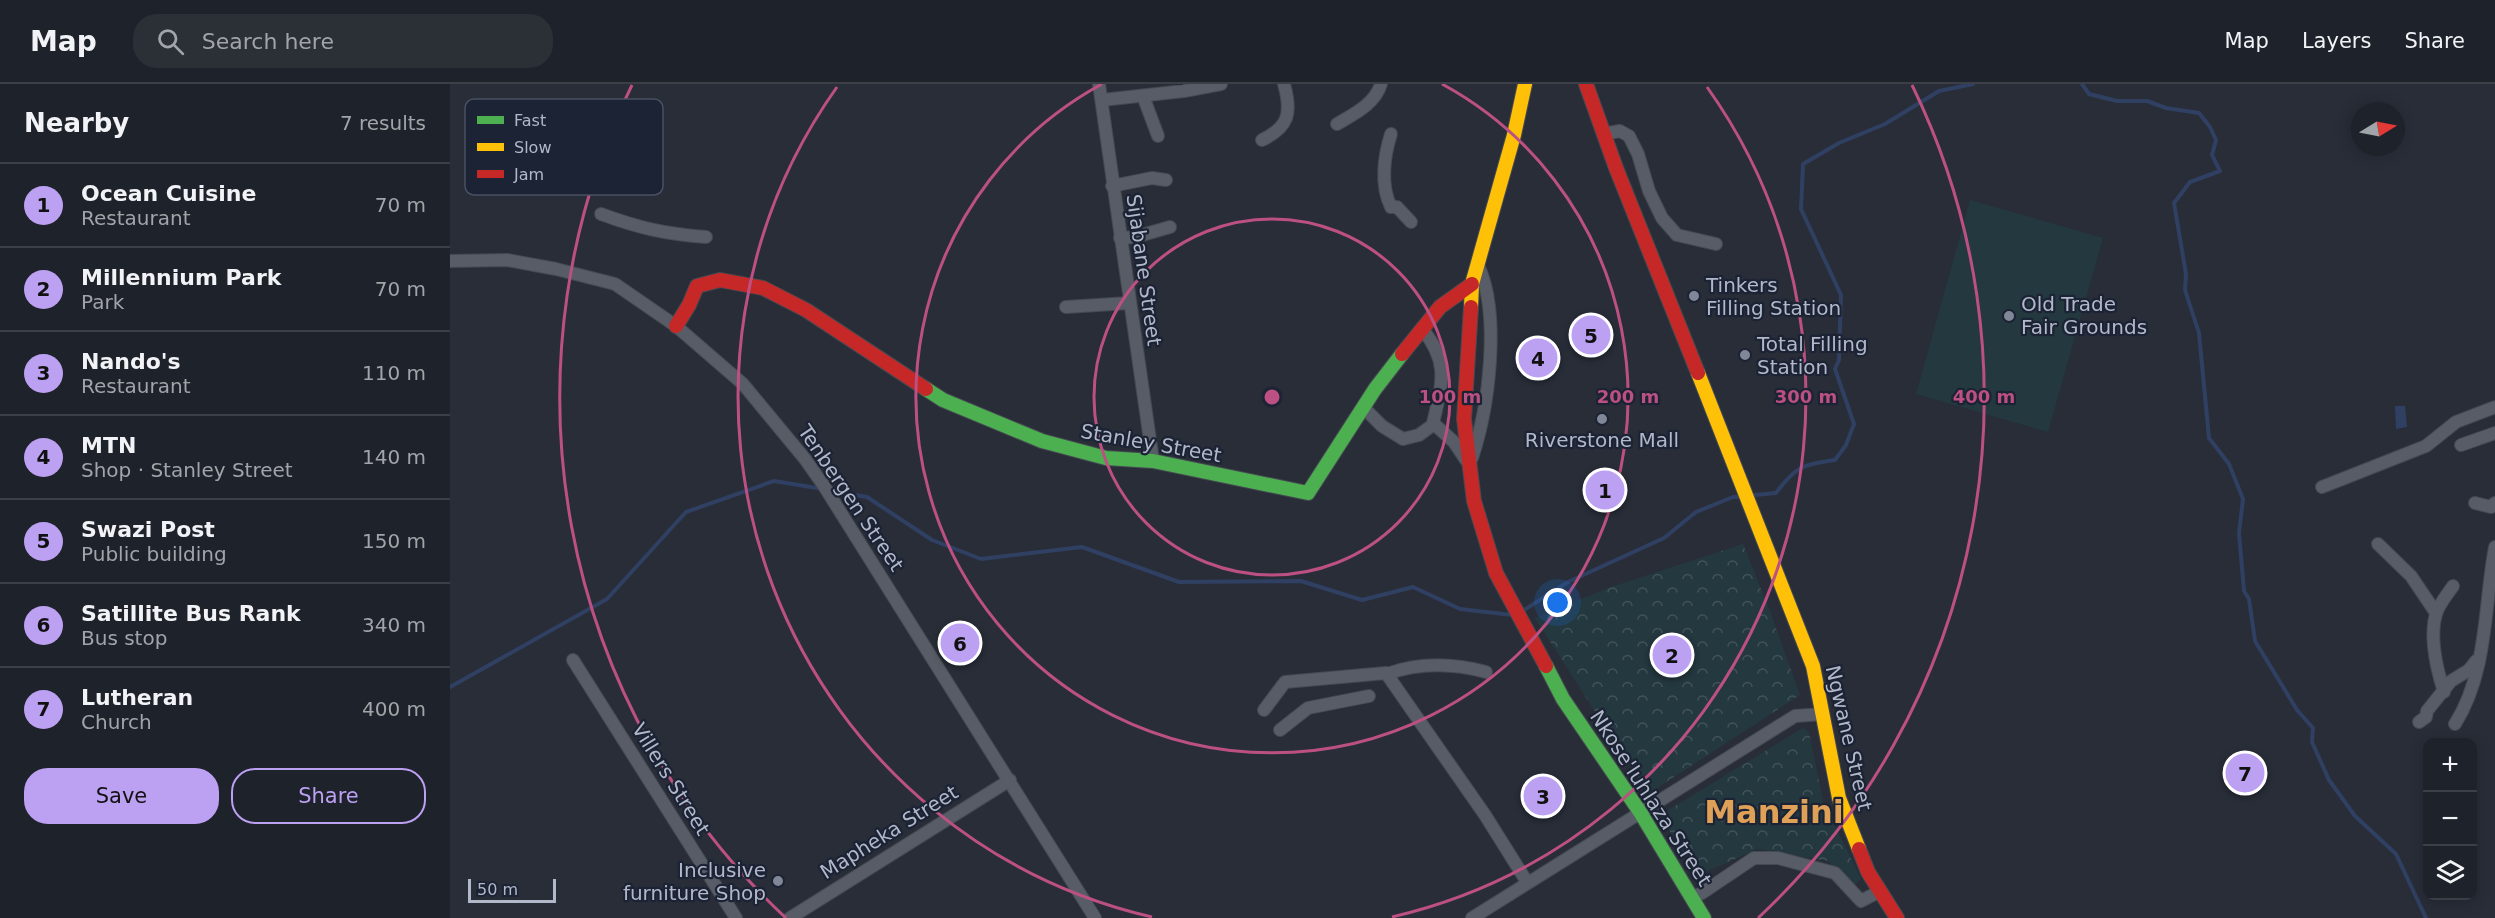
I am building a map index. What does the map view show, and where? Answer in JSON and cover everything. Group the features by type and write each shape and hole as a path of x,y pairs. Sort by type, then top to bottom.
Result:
{"main road":[{"path":"1514,135 1525,84"},
{"path":"1514,135 1527,95 1536,84"},
{"path":"1579,84 1602,130"},
{"path":"1586,84 1602,130"},
{"name":"Ngwane Street","path":"1602,130 1813,666 1839,798 1868,872 1897,918"},
{"name":"Nkose'luhlaza Street","path":"1514,135 1472,284 1464,419 1474,501 1496,573 1563,699 1640,812 1704,918"},
{"name":"Stanley Street","path":"676,326 697,286 720,280 763,288 806,310 943,400 1042,441 1106,458 1153,461 1308,493 1364,408 1440,306 1472,284"}],"street":[{"name":"Sijabane Street","path":"1099,84 1153,461"},
{"path":"1102,100 1221,84"},
{"path":"1262,140 1278,132 1286,122 1287,94 1284,84"},
{"path":"1337,124 1363,109 1378,93 1382,84"},
{"path":"1143,96 1158,136"},
{"path":"1602,130 1620,131 1629,136 1662,219 1677,235 1716,244"},
{"path":"1391,134 1384,170 1386,196 1391,207 1397,207 1411,222"},
{"path":"1112,186 1152,178 1166,180"},
{"path":"601,214 642,229 706,237"},
{"path":"1120,238 1135,237 1170,227"},
{"name":"Tenbergen Street","path":"450,261 507,260 556,269 615,284 676,326 743,384 805,459 1010,780 1095,918"},
{"path":"1470,466 1480,427 1491,344 1489,299 1486,282 1478,266"},
{"path":"1066,306 1129,303"},
{"path":"1364,408 1382,426 1403,439 1419,435 1434,424 1442,360 1432,340 1422,329"},
{"path":"2322,487 2426,446 2456,422 2495,407"},
{"path":"1434,424 1454,442 1470,466"},
{"path":"2461,445 2495,433"},
{"path":"2475,503 2494,508"},
{"path":"2378,544 2411,576 2436,613"},
{"path":"2455,724 2464,710 2478,665 2489,608 2495,547"},
{"path":"2444,692 2435,653 2433,630 2436,613 2453,586"},
{"path":"2419,722 2426,717 2427,711 2451,681 2472,667 2480,652"},
{"name":"Villers Street","path":"573,660 736,918"},
{"path":"1264,710 1285,682 1373,672 1387,674 1428,664 1466,667 1485,672"},
{"path":"1387,674 1478,805 1527,882"},
{"path":"1280,730 1308,708 1369,696"},
{"path":"1472,918 1795,716 1823,714"},
{"name":"Mapheka Street","path":"790,918 1010,780"},
{"path":"1692,898 1754,858 1778,858 1835,873 1861,901 1880,891"}],"green space":[{"name":"Old Trade Fair Grounds","path":"1970,200 2103,238 2048,432 1916,394"},
{"path":"1743,544 1800,695 1648,794 1535,618 1611,587"},
{"path":"1803,728 1809,732 1823,801 1861,879 1853,886 1828,861 1757,849 1697,876 1660,815"}],"water":[{"path":"2395,406 2405,406 2407,427 2396,429"}],"waterway":[{"path":"1755,495 1776,493 1789,477 1801,468 1835,460 1846,445 1854,424 1835,369 1839,360 1841,295 1801,209 1803,164 1839,143 1885,124 1939,91 1973,84"},
{"path":"2082,84 2089,94 2117,101 2147,101 2166,108 2199,113 2210,127 2216,140 2212,155 2220,171 2190,182 2174,203 2186,274 2185,290 2199,333 2209,438 2229,464 2243,499 2239,533 2244,591 2249,599 2255,641 2297,710 2313,728 2312,742 2329,780 2355,816 2396,854 2426,918"},
{"path":"450,687 607,599 686,512 774,481 823,489"},
{"path":"831,491 867,497 932,540 981,559 1082,547 1179,582 1301,581 1362,600 1413,587 1460,609 1512,615"},
{"path":"1524,610 1568,582 1664,538 1696,512 1733,497 1741,497"}],"traffic: fast":[{"path":"926,389 943,400 1042,441 1106,458 1153,461 1308,493 1375,389 1402,354"},
{"path":"1546,666 1563,699 1640,812 1704,918"}],"traffic: slow":[{"path":"1471,307 1472,284 1514,135 1525,84"},
{"path":"1698,373 1813,666 1839,798 1859,849"}],"traffic: jam":[{"path":"1586,84 1616,168 1698,373"},
{"path":"676,326 697,286 720,280 763,288 806,310 926,389"},
{"path":"1402,354 1440,307 1472,284"},
{"path":"1471,307 1464,419 1474,501 1496,573 1546,666"},
{"path":"1859,849 1868,872 1897,918"}],"place":[{"name":"Tinkers Filling Station","path":"1694,296"},
{"name":"Old Trade Fair Grounds","path":"2009,316"},
{"name":"Swazi Post","path":"1591,335"},
{"name":"Total Filling Station","path":"1745,355"},
{"name":"MTN","path":"1538,358"},
{"name":"Riverstone Mall","path":"1602,419"},
{"name":"Ocean Cuisine","path":"1605,490"},
{"name":"Satillite Bus Rank","path":"960,643"},
{"name":"Millennium Park","path":"1672,655"},
{"name":"Lutheran","path":"2245,773"},
{"name":"Nando's","path":"1543,796"},
{"name":"Inclusive furniture Shop","path":"778,881"}],"district":[{"name":"Manzini","path":"1774,812"}]}
